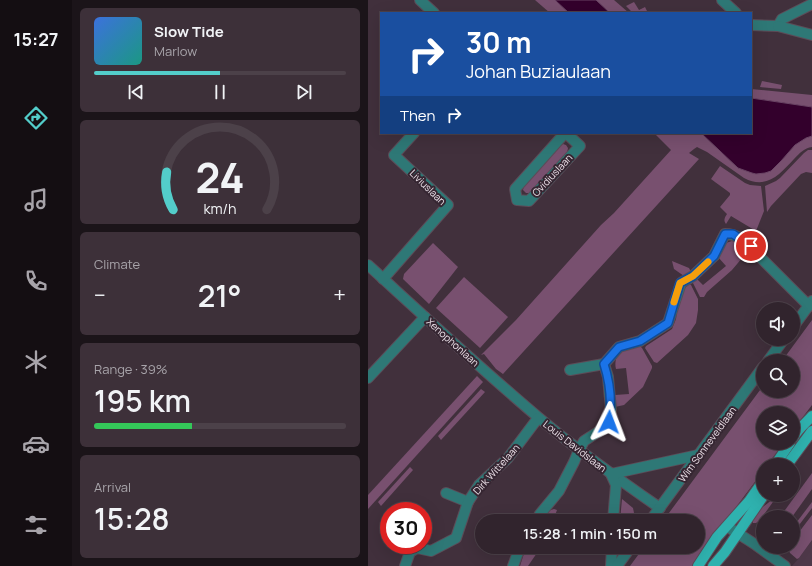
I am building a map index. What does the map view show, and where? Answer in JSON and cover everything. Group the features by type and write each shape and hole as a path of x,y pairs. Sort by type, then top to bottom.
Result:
{"main road":[{"path":"800,428 812,416"},
{"path":"792,458 812,431"},
{"path":"698,566 717,537 749,502 756,492"},
{"path":"713,566 725,552 759,502"}],"street":[{"path":"420,0 433,12"},
{"path":"722,0 735,12"},
{"path":"778,26 782,19 812,4"},
{"path":"752,25 778,26 812,35"},
{"name":"Liviuslaan","path":"383,279 448,205 394,155 413,134"},
{"name":"Ovidiuslaan","path":"564,134 515,189 517,200 528,201 580,146 566,134"},
{"path":"570,370 604,364 619,347 640,341 668,323 680,283 693,276 714,256 725,234 733,234 751,246 757,254 810,304 800,318"},
{"name":"Xenophonlaan","path":"368,265 538,418"},
{"path":"368,378 425,317"},
{"path":"540,514 559,491 582,446 609,422 611,410 609,383 604,364"},
{"name":"Wim Sonneveldlaan","path":"655,514 756,376"},
{"name":"Louis Davidslaan","path":"538,418 582,446 611,474 660,508"},
{"name":"Dirk Wittelaan","path":"406,566 410,552 417,548 431,551 456,538 468,502 479,485 508,458 538,418"},
{"name":"Louis Davidslaan","path":"611,474 698,455"},
{"name":"Louis Davidslaan","path":"611,474 616,485 614,514"},
{"name":"Dirk Wittelaan","path":"446,493 468,502"},
{"path":"728,526 784,566"},
{"path":"513,566 517,554"},
{"path":"611,566 612,554"},
{"path":"617,566 626,554"}],"shaded area":[{"path":"535,0 555,0 568,12 549,12"},
{"path":"555,0 596,0 609,12 568,12"},
{"path":"596,0 614,0 628,12 609,12"},
{"path":"634,2 639,10 645,7 648,12 632,12 626,6"},
{"path":"762,81 782,85 781,89 760,87"},
{"path":"752,89 812,95 812,107 752,98"},
{"path":"752,98 812,107 812,136 795,145 771,171 756,174 738,168 702,134 752,134"},
{"path":"655,134 702,134 738,168 756,174 781,161 795,145 812,136 812,147 802,151 778,175 772,179 760,182 744,178 707,152 697,147 694,149 689,153 699,159 503,374 496,369 484,354 481,355 516,320 671,150"},
{"path":"563,144 568,148 567,153 531,193 526,193 523,190 524,186"},
{"path":"808,150 812,150 812,173 806,172 801,174 767,212 765,186 780,178"},
{"path":"720,166 745,183 761,186 764,211 756,231 731,216 726,224 725,223 727,214 720,207 730,193 711,179"},
{"path":"732,241 748,251 732,270 707,292 704,297 700,297 692,281 696,278 703,285 726,266 718,257 726,243"},
{"path":"433,243 458,267 429,304 403,279 404,274"},
{"path":"672,261 689,268 691,271 684,276 674,269"},
{"path":"464,277 508,317 480,348 436,308"},
{"path":"689,284 691,285 698,299 696,323 688,335 657,363 654,362 645,348 672,329 676,319 679,295"},
{"path":"812,320 812,405 800,421 800,406 756,406 756,450 779,450 772,458 756,458 756,480 705,549 705,514 668,514 756,395 756,398 800,398 800,354 787,354 793,346 800,346 800,336"},
{"path":"639,345 642,348 652,368 643,387 624,405 615,407 615,395 629,394 626,368 616,369 616,359 620,353"},
{"path":"477,376 483,382 368,509 368,495"},
{"path":"481,389 485,392 441,440 438,436"},
{"path":"410,467 413,470 385,502 380,502 380,505 378,502"},
{"path":"812,473 812,489 797,510 785,510 791,502 800,502 800,490"},
{"path":"622,499 633,508 634,514 621,514"},
{"path":"769,502 773,502 767,510 759,510"},
{"path":"812,502 812,508 800,524 800,518"},
{"path":"554,509 557,510 556,514 546,514 548,511"},
{"path":"756,512 756,523 753,523 753,519"},
{"path":"812,515 812,540 797,559 791,554 800,554 800,531"},
{"path":"812,540 812,566 792,566 799,558"},
{"path":"524,554 536,554 528,566 520,566"},
{"path":"639,554 701,554 692,566 630,566"}],"slow traffic":[{"path":"674,302 680,283 693,276 708,262"}],"route":[{"path":"609,422 611,410 608,377 604,364 619,347 640,341 668,323 680,283 693,276 714,256 725,234 733,234 751,246"}]}
